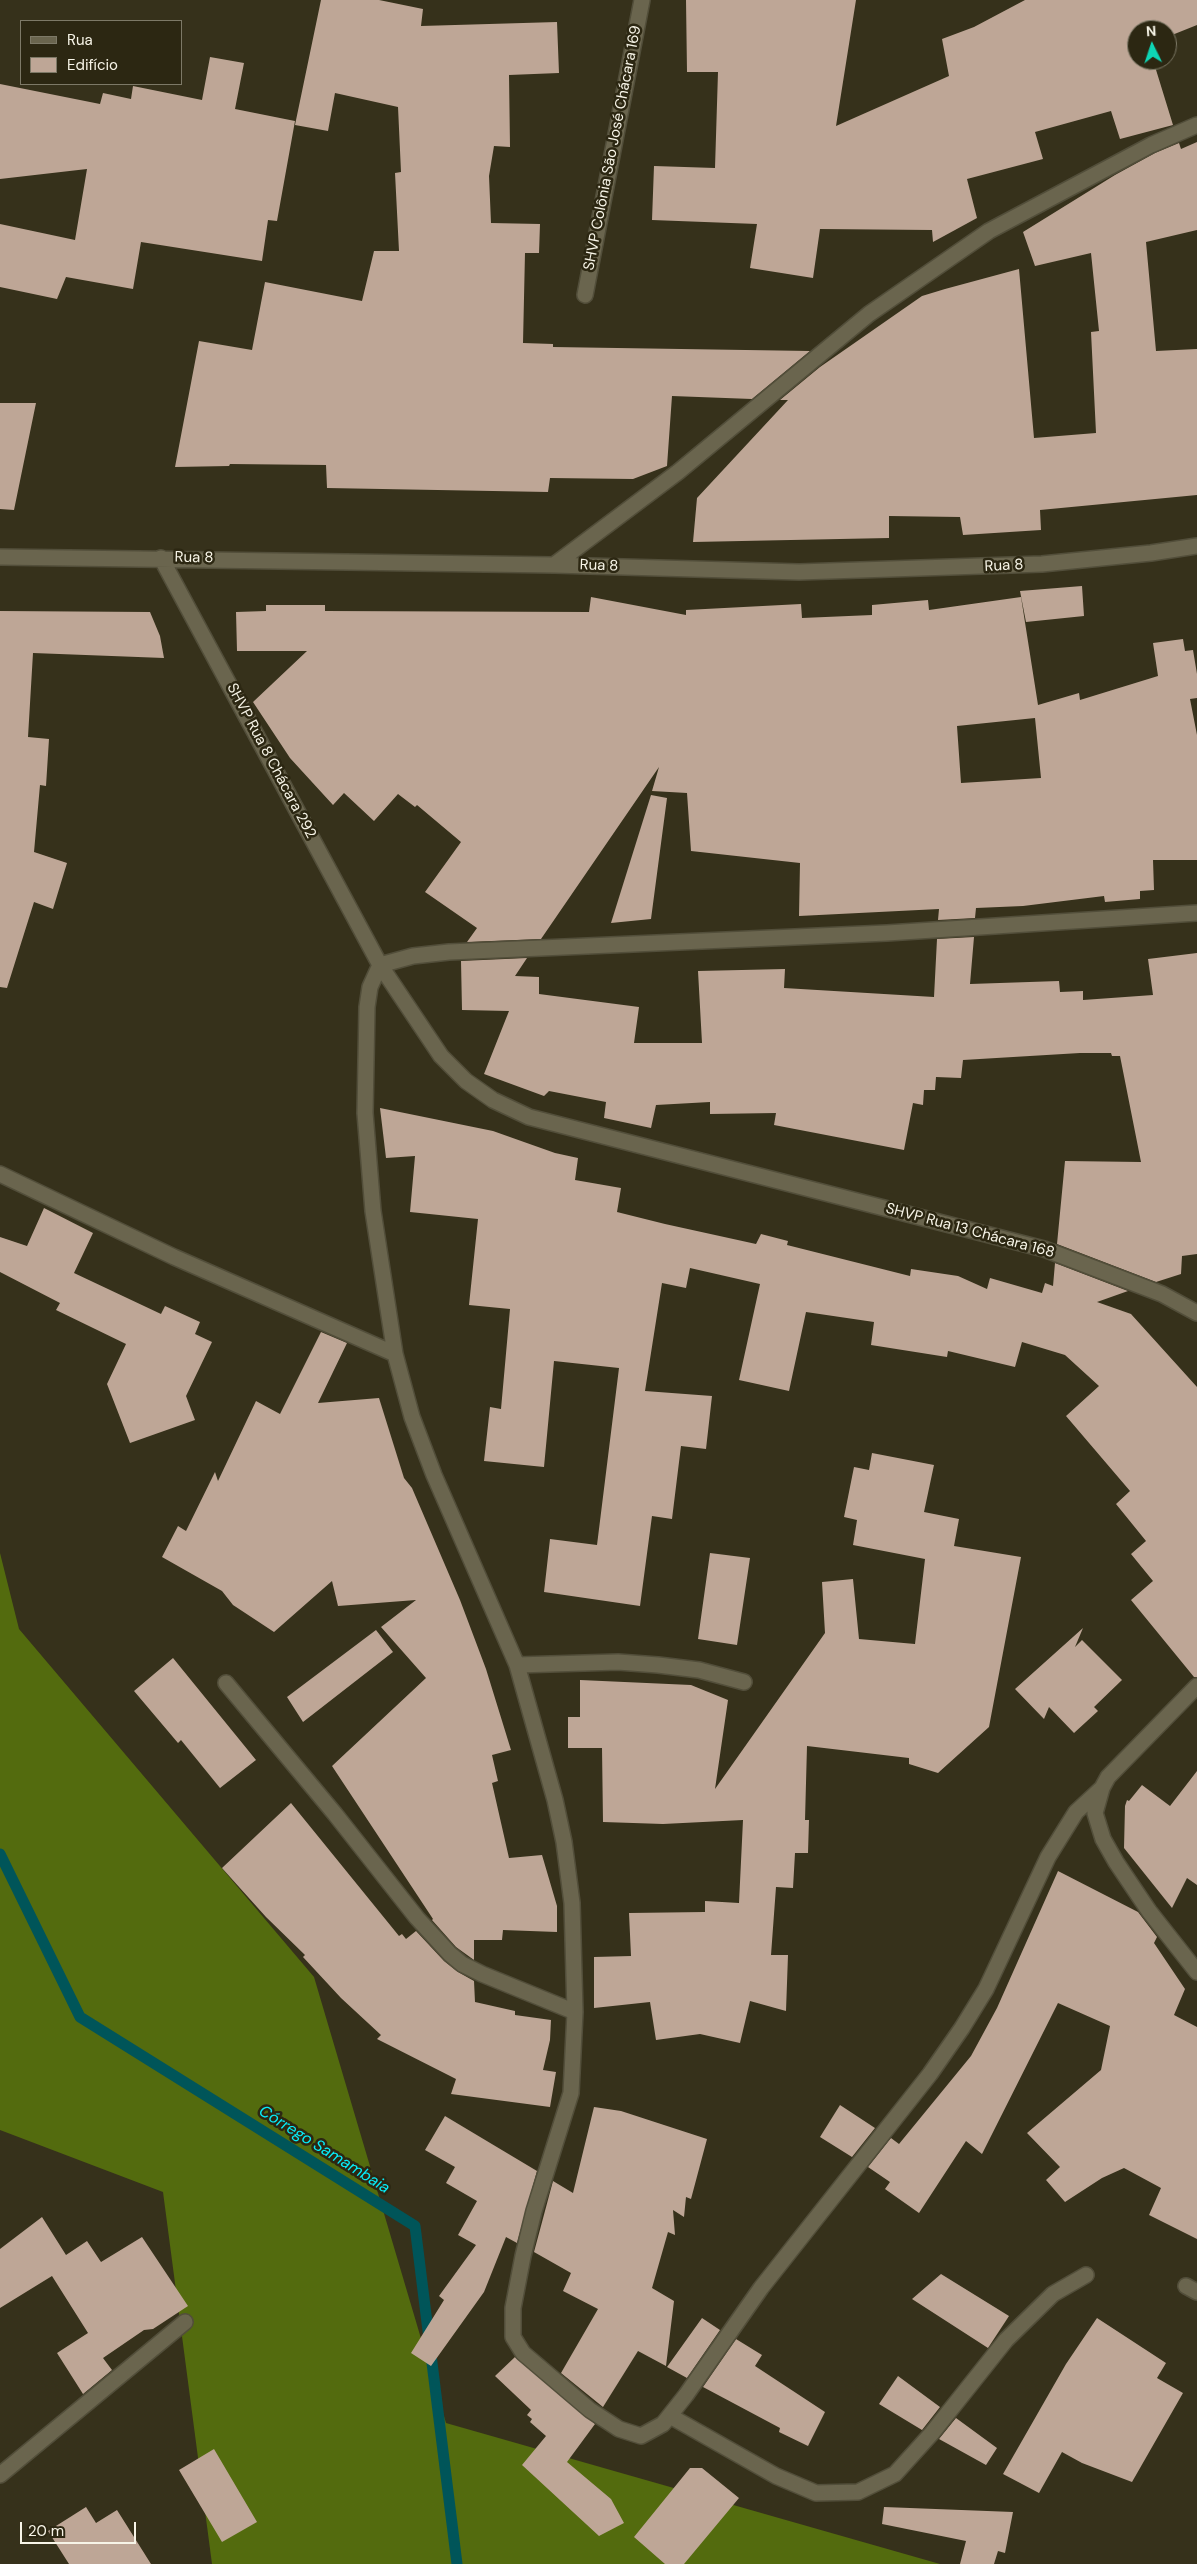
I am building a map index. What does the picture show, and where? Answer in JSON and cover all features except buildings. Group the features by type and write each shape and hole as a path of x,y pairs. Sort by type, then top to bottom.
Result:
{"street":[{"name":"SHVP Colônia São José Chácara 169","path":"585,295 642,0"},
{"path":"554,565 678,472 869,314 989,231 1150,145 1197,125"},
{"name":"Rua 8","path":"0,557 554,565 799,572 1042,564 1151,553 1197,546"},
{"name":"SHVP Rua 8 Chácara 292","path":"161,558 380,965 441,1056 466,1081 493,1100 529,1117 736,1171"},
{"path":"1102,1788 1076,1812 1048,1857 986,1989 962,2028 930,2074 761,2288 670,2416 655,2430 641,2436 619,2429 590,2410 523,2353 513,2337 513,2308 522,2256 571,2093 575,2012 572,1903 564,1842 555,1800 517,1665 434,1475 412,1417 395,1354 374,1210 365,1114 367,1007 370,986 380,965 413,956 449,952 886,933 1197,913"},
{"name":"SHVP Rua 13 Chácara 168","path":"736,1171 1044,1249 1162,1294 1197,1313"},
{"path":"0,1174 174,1257 395,1354"},
{"path":"517,1665 618,1662 699,1670 744,1682"},
{"path":"226,1683 336,1814 417,1918 450,1954 462,1964 482,1974 575,2012"},
{"path":"1197,1686 1108,1776 1102,1788 1095,1813 1103,1839 1149,1910 1197,1972"},
{"path":"670,2416 776,2476 816,2493 858,2492 895,2474 932,2433 1006,2340 1053,2294 1086,2275"},
{"path":"0,2476 185,2322"}],"green space":[{"path":"0,1553 19,1629 314,1977 446,2423 940,2564 212,2564 163,2192 0,2130"}],"waterway":[{"name":"Córrego Samambaia","path":"0,1854 80,2017 415,2226 457,2564"}]}
